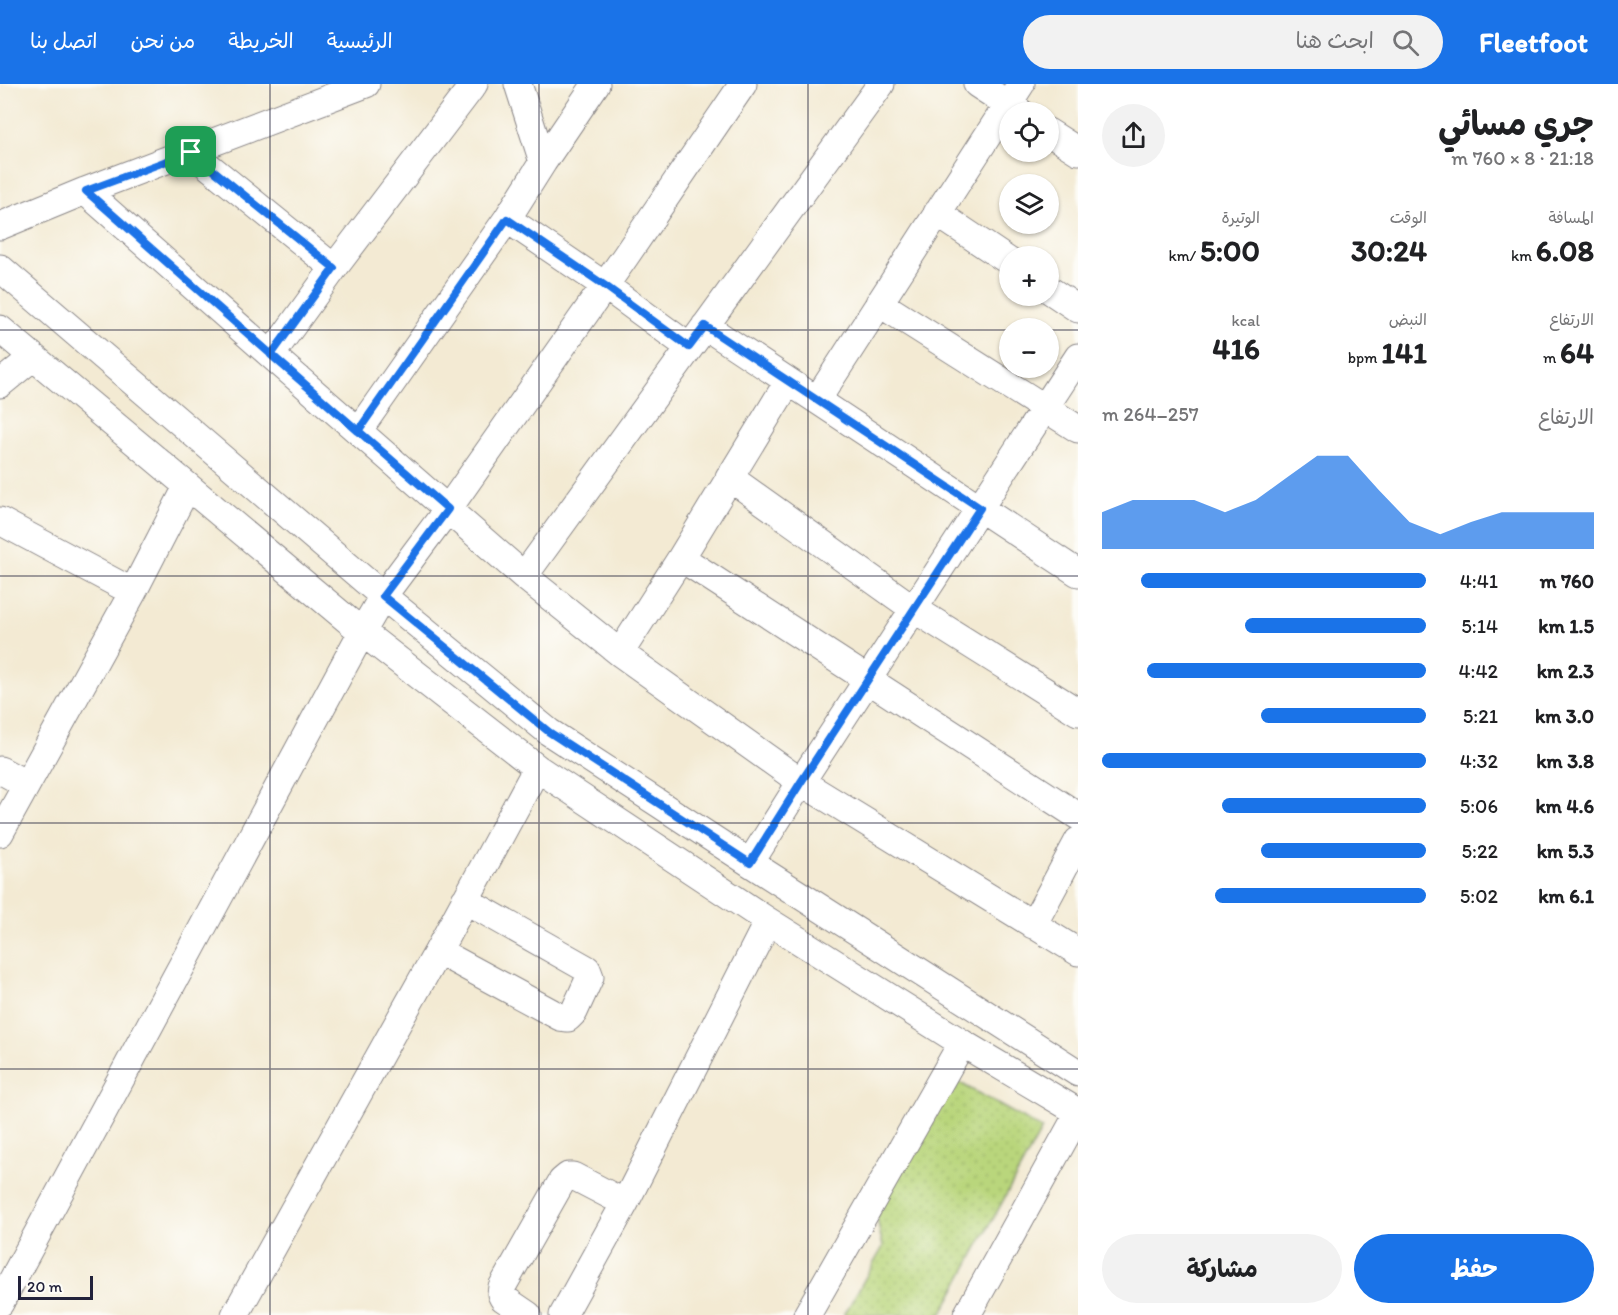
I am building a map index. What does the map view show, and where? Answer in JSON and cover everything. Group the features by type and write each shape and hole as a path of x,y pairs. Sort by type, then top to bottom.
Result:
{"street":[{"path":"0,226 366,84"},
{"path":"271,355 474,84"},
{"path":"518,84 543,162"},
{"path":"358,431 507,219 596,84"},
{"path":"0,1303 383,596 448,509 743,84"},
{"path":"524,576 881,84"},
{"path":"817,400 937,213 1016,100 977,84"},
{"path":"1059,139 1078,151"},
{"path":"191,152 334,268"},
{"path":"86,191 524,576 620,653 801,782 1078,952"},
{"path":"937,213 999,255"},
{"path":"507,219 604,285 697,337 788,382 1078,573"},
{"path":"0,268 383,596 549,732 1078,1073"},
{"path":"1059,296 1078,309"},
{"path":"879,303 1078,429"},
{"path":"0,329 362,632 537,768 768,921 1078,1113 967,1315"},
{"path":"0,384 33,357"},
{"path":"750,863 1078,357"},
{"path":"620,653 788,382"},
{"path":"729,477 914,609 1078,712"},
{"path":"0,833 133,592 187,487"},
{"path":"0,521 133,592"},
{"path":"681,558 1078,816"},
{"path":"244,1312 537,768"},
{"path":"0,770 26,784"},
{"path":"1033,925 1078,841"},
{"path":"438,951 560,1017 568,1018 574,1012 590,977 587,969 465,900"},
{"path":"562,1315 625,1203 768,921"},
{"path":"807,1315 962,1043"},
{"path":"528,1315 507,1303 501,1294 501,1287 562,1181 568,1176 573,1176 625,1203"}],"green space":[{"path":"953,1079 1042,1129 941,1315 844,1315 883,1247 876,1214"}],"route":[{"path":"191,152 86,191 271,355 358,431 507,219 604,285 689,347 705,326 980,508 750,863 549,732 383,596 448,509 271,355 334,268 191,152"}]}
